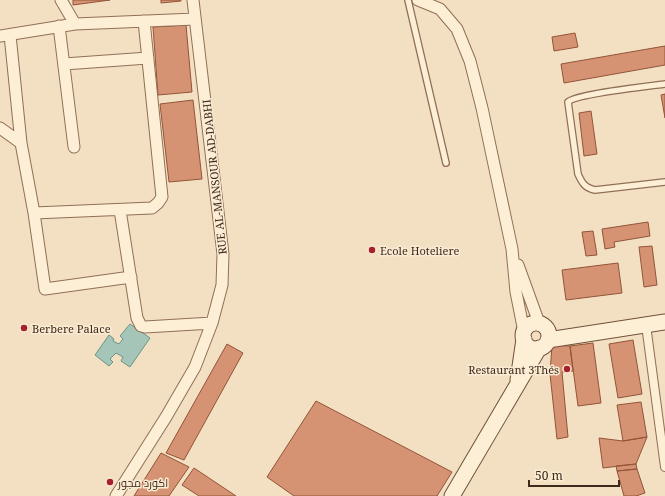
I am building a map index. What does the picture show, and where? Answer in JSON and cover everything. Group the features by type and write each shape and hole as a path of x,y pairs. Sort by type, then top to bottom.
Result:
{"main road":[{"path":"516,389 525,328 531,324 543,335 605,331 665,322"},
{"path":"524,336 528,346 535,349 543,335"},
{"path":"452,496 516,389 543,335"}],"street":[{"path":"61,0 75,24"},
{"name":"RUE AL-MANSOUR AD-DABHI","path":"116,496 166,418 195,367 212,323 222,285 223,254 193,0"},
{"path":"418,0 440,9 457,29 470,62 482,108 512,250 516,292 524,336"},
{"path":"131,278 45,289 5,35 75,24 195,19"},
{"path":"34,214 152,208 162,197 144,21"},
{"path":"59,26 74,147"},
{"path":"64,64 148,58"},
{"path":"0,128 21,143"},
{"path":"120,210 137,318 141,326 212,323"},
{"path":"512,250 543,335"},
{"path":"646,325 665,467"}],"lane":[{"path":"408,0 446,163"},
{"path":"665,84 594,94 571,99 568,102 578,174 582,183 590,189 595,190 665,182"}],"shaded area":[{"path":"130,324 150,338 130,367 121,361 123,357 116,353 110,359 113,362 109,366 95,355 109,335 114,339 113,341 119,344 123,339 120,336"}],"building":[{"path":"73,0 110,0 73,5"},
{"path":"161,0 181,0 181,1 161,3"},
{"path":"186,25 192,92 158,95 153,27"},
{"path":"575,33 578,47 554,51 552,37"},
{"path":"665,46 665,65 564,83 561,64"},
{"path":"665,94 665,118 661,95"},
{"path":"193,100 202,179 169,182 160,104"},
{"path":"591,111 597,154 584,156 579,113"},
{"path":"648,222 650,236 614,242 615,247 605,249 602,229"},
{"path":"593,231 597,255 586,256 582,232"},
{"path":"652,246 657,285 644,287 639,247"},
{"path":"618,263 622,293 566,300 562,270"},
{"path":"633,340 642,394 618,398 609,344"},
{"path":"593,343 601,403 578,406 570,346"},
{"path":"227,344 243,353 184,460 166,453"},
{"path":"552,345 570,346 573,371 562,372 568,437 557,439 550,374"},
{"path":"316,401 452,472 437,496 294,496 267,477"},
{"path":"641,402 647,437 623,441 617,405"},
{"path":"647,437 636,464 603,468 599,438 623,441"},
{"path":"161,453 189,467 169,496 134,496"},
{"path":"636,464 637,469 617,471 616,466"},
{"path":"194,468 236,496 199,496 182,485"},
{"path":"637,469 645,493 636,496 624,496 617,471"}],"place":[{"name":"Ecole Hoteliere","path":"372,250"},
{"name":"Berbere Palace","path":"24,328"},
{"name":"Restaurant 3Thés","path":"567,369"},
{"name":"اكورد مجور","path":"110,482"}]}
